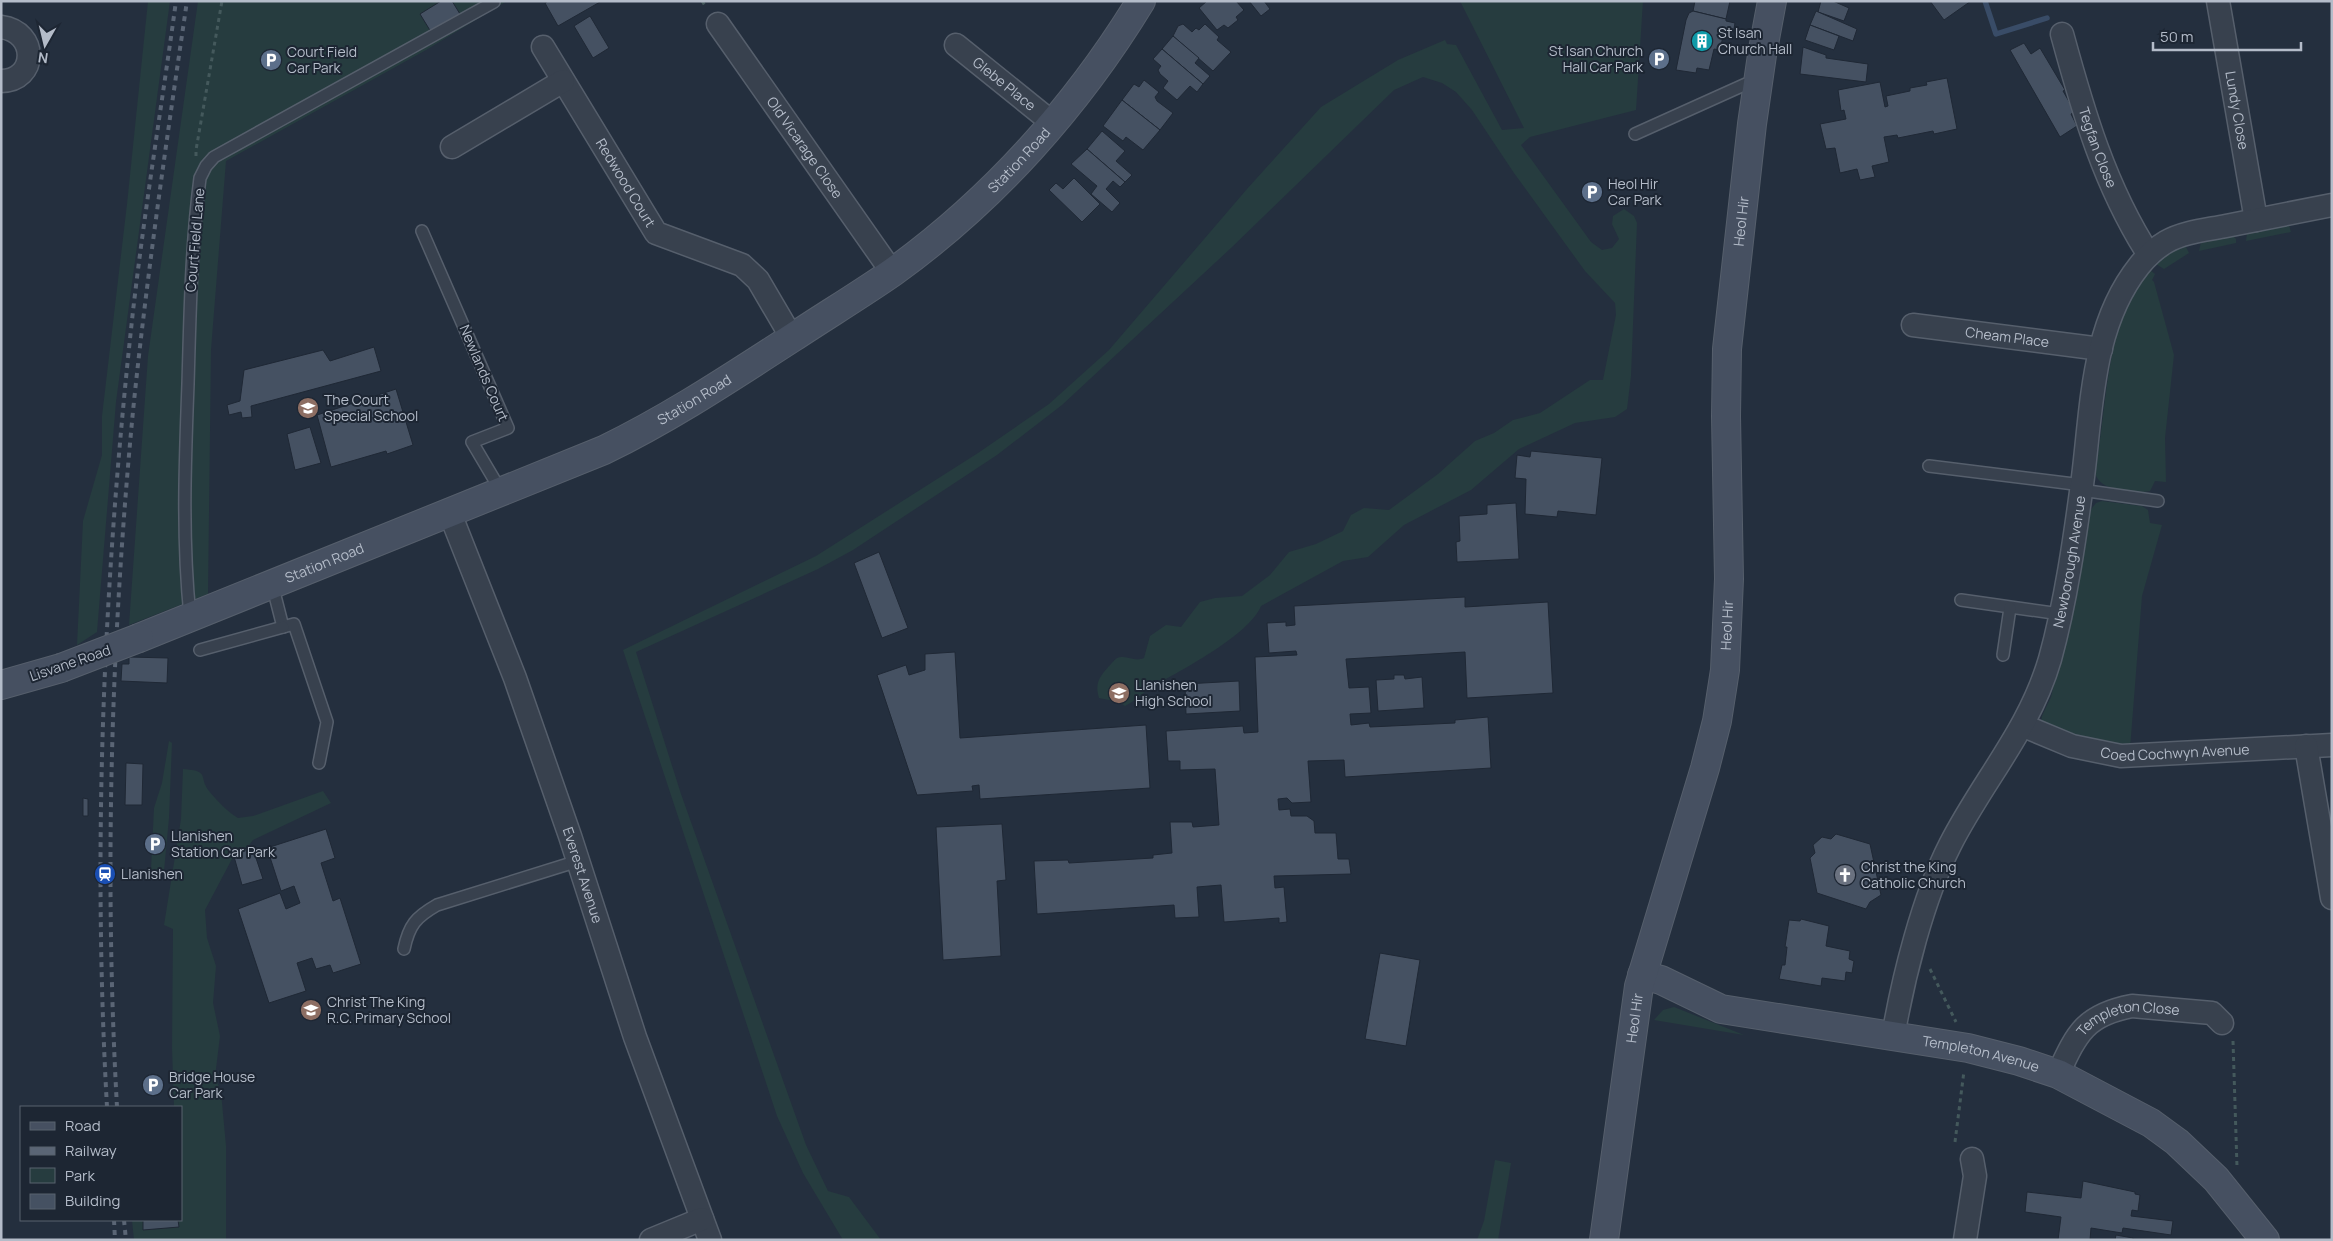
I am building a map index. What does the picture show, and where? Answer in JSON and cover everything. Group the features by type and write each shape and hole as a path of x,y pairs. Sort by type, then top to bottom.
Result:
{"street":[{"name":"Station Road","path":"139,638 271,583 604,450 647,429 714,389 892,272 943,233 1031,149 1054,124 1141,1"},
{"name":"Heol Hir","path":"1604,1240 1630,1043 1642,975 1706,768 1717,721 1725,670 1729,579 1726,426 1727,350 1757,85 1772,1"},
{"name":"Lundy Close","path":"2218,1 2256,220"},
{"name":"Old Vicarage Close","path":"718,24 892,272"},
{"path":"1,27 19,33 26,43 29,52 28,60 22,73 14,78 1,81"},
{"name":"Tegfan Close","path":"2062,34 2094,142 2127,219 2149,255"},
{"name":"Glebe Place","path":"956,45 1054,124"},
{"name":"Redwood Court","path":"543,47 656,233 742,265 758,280 792,338"},
{"path":"452,148 563,81"},
{"name":"Newborough Avenue","path":"1893,1037 1913,951 1935,877 1959,829 2024,726 2041,686 2060,614 2081,488 2093,387 2101,349 2120,296 2149,255 2167,241 2177,237 2332,205"},
{"name":"Cheam Place","path":"1913,325 2101,349"},
{"name":"Everest Avenue","path":"448,512 515,678 635,1037 710,1240"},
{"name":"Lisvane Road","path":"1,686 61,668 139,638"},
{"name":"Coed Cochwyn Avenue","path":"2024,726 2072,746 2120,756 2332,745"},
{"path":"2306,746 2332,898"},
{"name":"Templeton Avenue","path":"1642,975 1661,980 1721,1010 1893,1037 1964,1039 2058,1074 2144,1119 2177,1142 2216,1179 2265,1240"},
{"name":"Templeton Close","path":"2058,1074 2080,1031 2106,1013 2120,1008 2132,1006 2212,1013 2222,1023"},
{"path":"1966,1240 1975,1176 1972,1159"},
{"path":"651,1240 702,1219"}],"lane":[{"name":"Court Field Lane","path":"190,616 185,560 185,463 191,267 200,178 206,166 214,157 494,2"},
{"path":"1635,134 1746,84 1757,85"},
{"name":"Newlands Court","path":"422,231 508,428 472,442 501,491"},
{"path":"1929,466 2158,501"},
{"path":"271,583 283,627"},
{"path":"1961,600 2060,614"},
{"path":"2003,655 2010,608"},
{"path":"200,650 294,624 327,722 319,763"},
{"path":"404,949 407,933 419,915 437,905 578,862"}],"path":[{"path":"200,178 196,150 222,1"},
{"path":"1930,969 1964,1039 1955,1142"},
{"path":"2222,1023 2234,1041 2237,1172"}],"green space":[{"path":"148,1 170,1 116,402 97,632 77,645 83,521 102,455 102,416"},
{"path":"198,1 507,1 426,50 226,161 211,350 208,594 129,625 148,356"},
{"path":"1460,1 1643,1 1636,110 1530,137 1521,145 1591,242 1602,250 1612,248 1619,239 1612,224 1613,216 1624,209 1634,216 1637,223 1631,376 1627,409 1615,417 1575,423 1519,449 1471,490 1404,525 1368,557 1343,561 1261,606 1244,628 1230,639 1199,660 1153,686 1125,706 1119,702 1099,698 1097,687 1099,679 1115,659 1121,657 1144,658 1150,636 1166,625 1181,627 1200,602 1215,598 1242,596 1270,575 1289,552 1316,544 1343,531 1351,515 1364,508 1389,510 1438,474 1475,441 1494,433 1513,420 1540,413 1590,380 1603,380 1616,315 1615,303 1585,271 1514,173 1472,110 1456,92 1442,83 1423,77 1394,90 1231,248 1062,405 997,455 853,550 818,569 636,652 681,794 806,1145 828,1191 849,1197 881,1240 843,1240 803,1173 777,1116 623,650 816,556 978,453 1049,404 1109,350 1247,189 1321,107 1398,60 1445,40 1447,44 1456,45 1502,130 1524,128"},
{"path":"2289,225 2291,232 2246,241 2247,233"},
{"path":"2232,235 2236,239 2236,243 2199,251 2201,242"},
{"path":"2185,245 2189,253 2164,269 2156,264 2168,253"},
{"path":"2150,270 2155,274 2152,280 2174,355 2165,438 2166,482 2155,481 2150,491 2144,492 2109,487 2098,479 2095,473 2115,342 2126,310"},
{"path":"2102,501 2142,506 2148,510 2150,523 2162,525 2142,596 2130,749 2102,746 2041,723 2042,716 2051,697 2061,656 2089,512 2096,503"},
{"path":"169,741 172,743 169,818 164,871 158,875 153,873 151,869 154,808 162,783"},
{"path":"183,769 201,773 212,795 238,818 253,816 323,791 331,803 253,840 245,850 233,857 205,910 207,938 216,966 213,1003 220,1036 215,1077 221,1092 226,1146 226,1240 134,1240 132,1221 143,1221 144,1230 178,1227 178,1221 182,1221 182,1106 174,1106 172,1048 173,929 164,925 181,819"},
{"path":"1674,1007 1744,1035 1654,1020 1663,1010"},
{"path":"1495,1160 1511,1163 1498,1240 1477,1240 1484,1221"}],"building":[{"path":"441,1 452,1 460,14 431,32 420,14"},
{"path":"548,1 600,2 558,26 545,3"},
{"path":"1207,1 1236,1 1244,10 1236,17 1238,20 1228,28 1224,25 1217,30 1199,8"},
{"path":"1249,1 1264,1 1270,9 1261,16"},
{"path":"1695,1 1730,1 1726,19 1693,11"},
{"path":"1821,1 1833,1 1849,8 1844,21 1818,12"},
{"path":"1930,1 1971,1 1944,20"},
{"name":"St Isan Church Hall","path":"1693,11 1735,23 1733,34 1724,32 1720,50 1714,49 1709,70 1697,68 1696,73 1676,70 1686,20 1689,13"},
{"path":"1816,11 1857,29 1853,41 1810,25"},
{"path":"590,16 609,48 593,58 574,26"},
{"path":"1183,24 1192,32 1196,28 1199,30 1205,24 1219,37 1217,40 1231,52 1213,71 1173,36 1178,26"},
{"path":"1810,25 1839,36 1834,50 1805,40"},
{"path":"1173,36 1199,58 1195,63 1210,76 1203,84 1162,49"},
{"path":"2024,43 2031,54 2040,48 2065,90 2063,91 2075,112 2071,114 2077,126 2060,137 2010,50"},
{"path":"1803,47 1826,55 1826,58 1868,64 1866,82 1800,74"},
{"path":"1162,49 1203,84 1197,92 1190,86 1177,100 1163,88 1168,81 1158,70 1161,66 1153,59"},
{"path":"1947,78 1957,129 1934,134 1933,131 1898,138 1897,135 1884,137 1889,162 1872,166 1875,177 1860,180 1857,169 1840,173 1835,148 1826,149 1820,124 1846,119 1844,110 1841,111 1838,90 1880,82 1885,107 1888,106 1886,96 1910,91 1910,88 1927,85 1926,82"},
{"path":"1144,80 1159,92 1155,97 1157,101 1173,113 1160,130 1122,100 1134,84 1139,87"},
{"path":"1122,100 1160,130 1143,150 1126,137 1123,141 1103,126"},
{"path":"1102,131 1125,151 1116,161 1132,175 1125,182 1087,149"},
{"path":"1087,149 1125,182 1120,187 1113,181 1106,189 1120,203 1112,212 1091,194 1097,186 1071,164"},
{"path":"1074,178 1100,204 1082,222 1049,190 1056,183 1063,189"},
{"path":"374,347 381,371 251,406 252,417 242,418 241,412 229,415 227,405 240,401 244,370 323,350 330,361"},
{"path":"396,389 413,445 387,454 386,451 331,467 317,415"},
{"path":"310,427 321,463 295,470 287,434"},
{"path":"1531,451 1602,458 1596,515 1558,511 1557,517 1525,514 1526,479 1515,478 1517,455 1530,457"},
{"path":"1516,503 1519,559 1457,562 1456,542 1460,541 1459,516 1487,514 1487,505"},
{"path":"879,552 908,628 882,638 854,563"},
{"path":"1465,597 1465,607 1548,602 1553,693 1467,698 1465,652 1346,659 1349,688 1369,687 1371,713 1350,714 1351,725 1369,723 1370,727 1455,723 1455,720 1488,717 1491,768 1345,777 1344,760 1308,761 1311,802 1292,803 1287,798 1278,799 1279,810 1290,809 1291,816 1307,816 1314,821 1315,833 1336,833 1338,859 1349,859 1351,874 1274,876 1275,888 1284,887 1287,922 1279,923 1279,918 1224,922 1221,885 1197,887 1199,917 1175,918 1174,905 1037,914 1034,861 1068,860 1069,863 1153,858 1153,855 1172,853 1170,822 1192,822 1193,827 1219,825 1215,769 1180,770 1180,761 1168,761 1166,731 1243,726 1244,733 1258,732 1255,657 1297,655 1296,651 1269,653 1267,623 1286,622 1286,626 1295,625 1294,606"},
{"path":"955,652 960,738 1146,725 1150,788 980,799 979,785 972,786 973,791 917,795 877,675 906,665 909,675 925,670 925,654"},
{"path":"129,657 168,658 167,683 121,681 122,664 129,664"},
{"path":"1394,675 1404,675 1405,679 1422,677 1424,708 1378,711 1376,680 1394,679"},
{"path":"1239,681 1240,711 1186,714 1185,684"},
{"path":"126,763 143,764 142,805 125,805"},
{"path":"83,798 88,799 88,816 83,816"},
{"path":"1002,824 1006,880 997,881 1001,956 943,960 936,827"},
{"path":"326,829 335,858 321,863 333,901 340,898 361,964 333,973 330,965 316,969 312,958 297,963 306,991 269,1003 238,909 280,893 286,909 300,903 294,886 281,891 267,848"},
{"name":"Christ the King Catholic Church","path":"1836,834 1870,844 1881,895 1870,902 1866,909 1817,893 1810,858 1815,853 1813,845 1822,837 1831,839"},
{"path":"252,846 263,879 242,885 233,853"},
{"path":"1801,919 1829,926 1826,946 1850,951 1849,959 1854,961 1852,973 1846,972 1845,981 1822,978 1821,986 1779,979 1782,965 1785,965 1787,947 1785,947 1789,920 1800,921"},
{"path":"1380,953 1420,960 1406,1046 1365,1039"},
{"path":"2083,1181 2135,1192 2135,1194 2140,1195 2138,1211 2132,1210 2131,1216 2173,1221 2171,1235 2123,1228 2122,1233 2091,1228 2090,1240 2058,1240 2061,1217 2025,1212 2027,1192 2081,1198"},
{"path":"143,1221 178,1221 179,1227 143,1230"},
{"path":"2116,1235 2133,1238 2133,1240 2115,1240"}],"waterway":[{"path":"1985,1 1996,34 2047,18"}],"railway":[{"path":"107,1106 101,908 101,808 108,609 123,410 133,311 176,1"},
{"path":"117,1106 111,933 111,846 112,759 119,585 133,411 158,206 187,1"},
{"path":"114,1221 115,1240"},
{"path":"124,1221 126,1240"}],"place":[{"name":"St Isan Church Hall","path":"1702,41"},
{"name":"St Isan Church Hall Car Park","path":"1659,59"},
{"name":"Court Field Car Park","path":"271,60"},
{"name":"Heol Hir Car Park","path":"1592,192"},
{"name":"The Court Special School","path":"308,408"},
{"name":"Llanishen High School","path":"1119,693"},
{"name":"Llanishen Station Car Park","path":"155,844"},
{"name":"Llanishen","path":"105,874"},
{"name":"Christ the King Catholic Church","path":"1845,875"},
{"name":"Christ The King R.C. Primary School","path":"311,1010"},
{"name":"Bridge House Car Park","path":"153,1085"}]}
